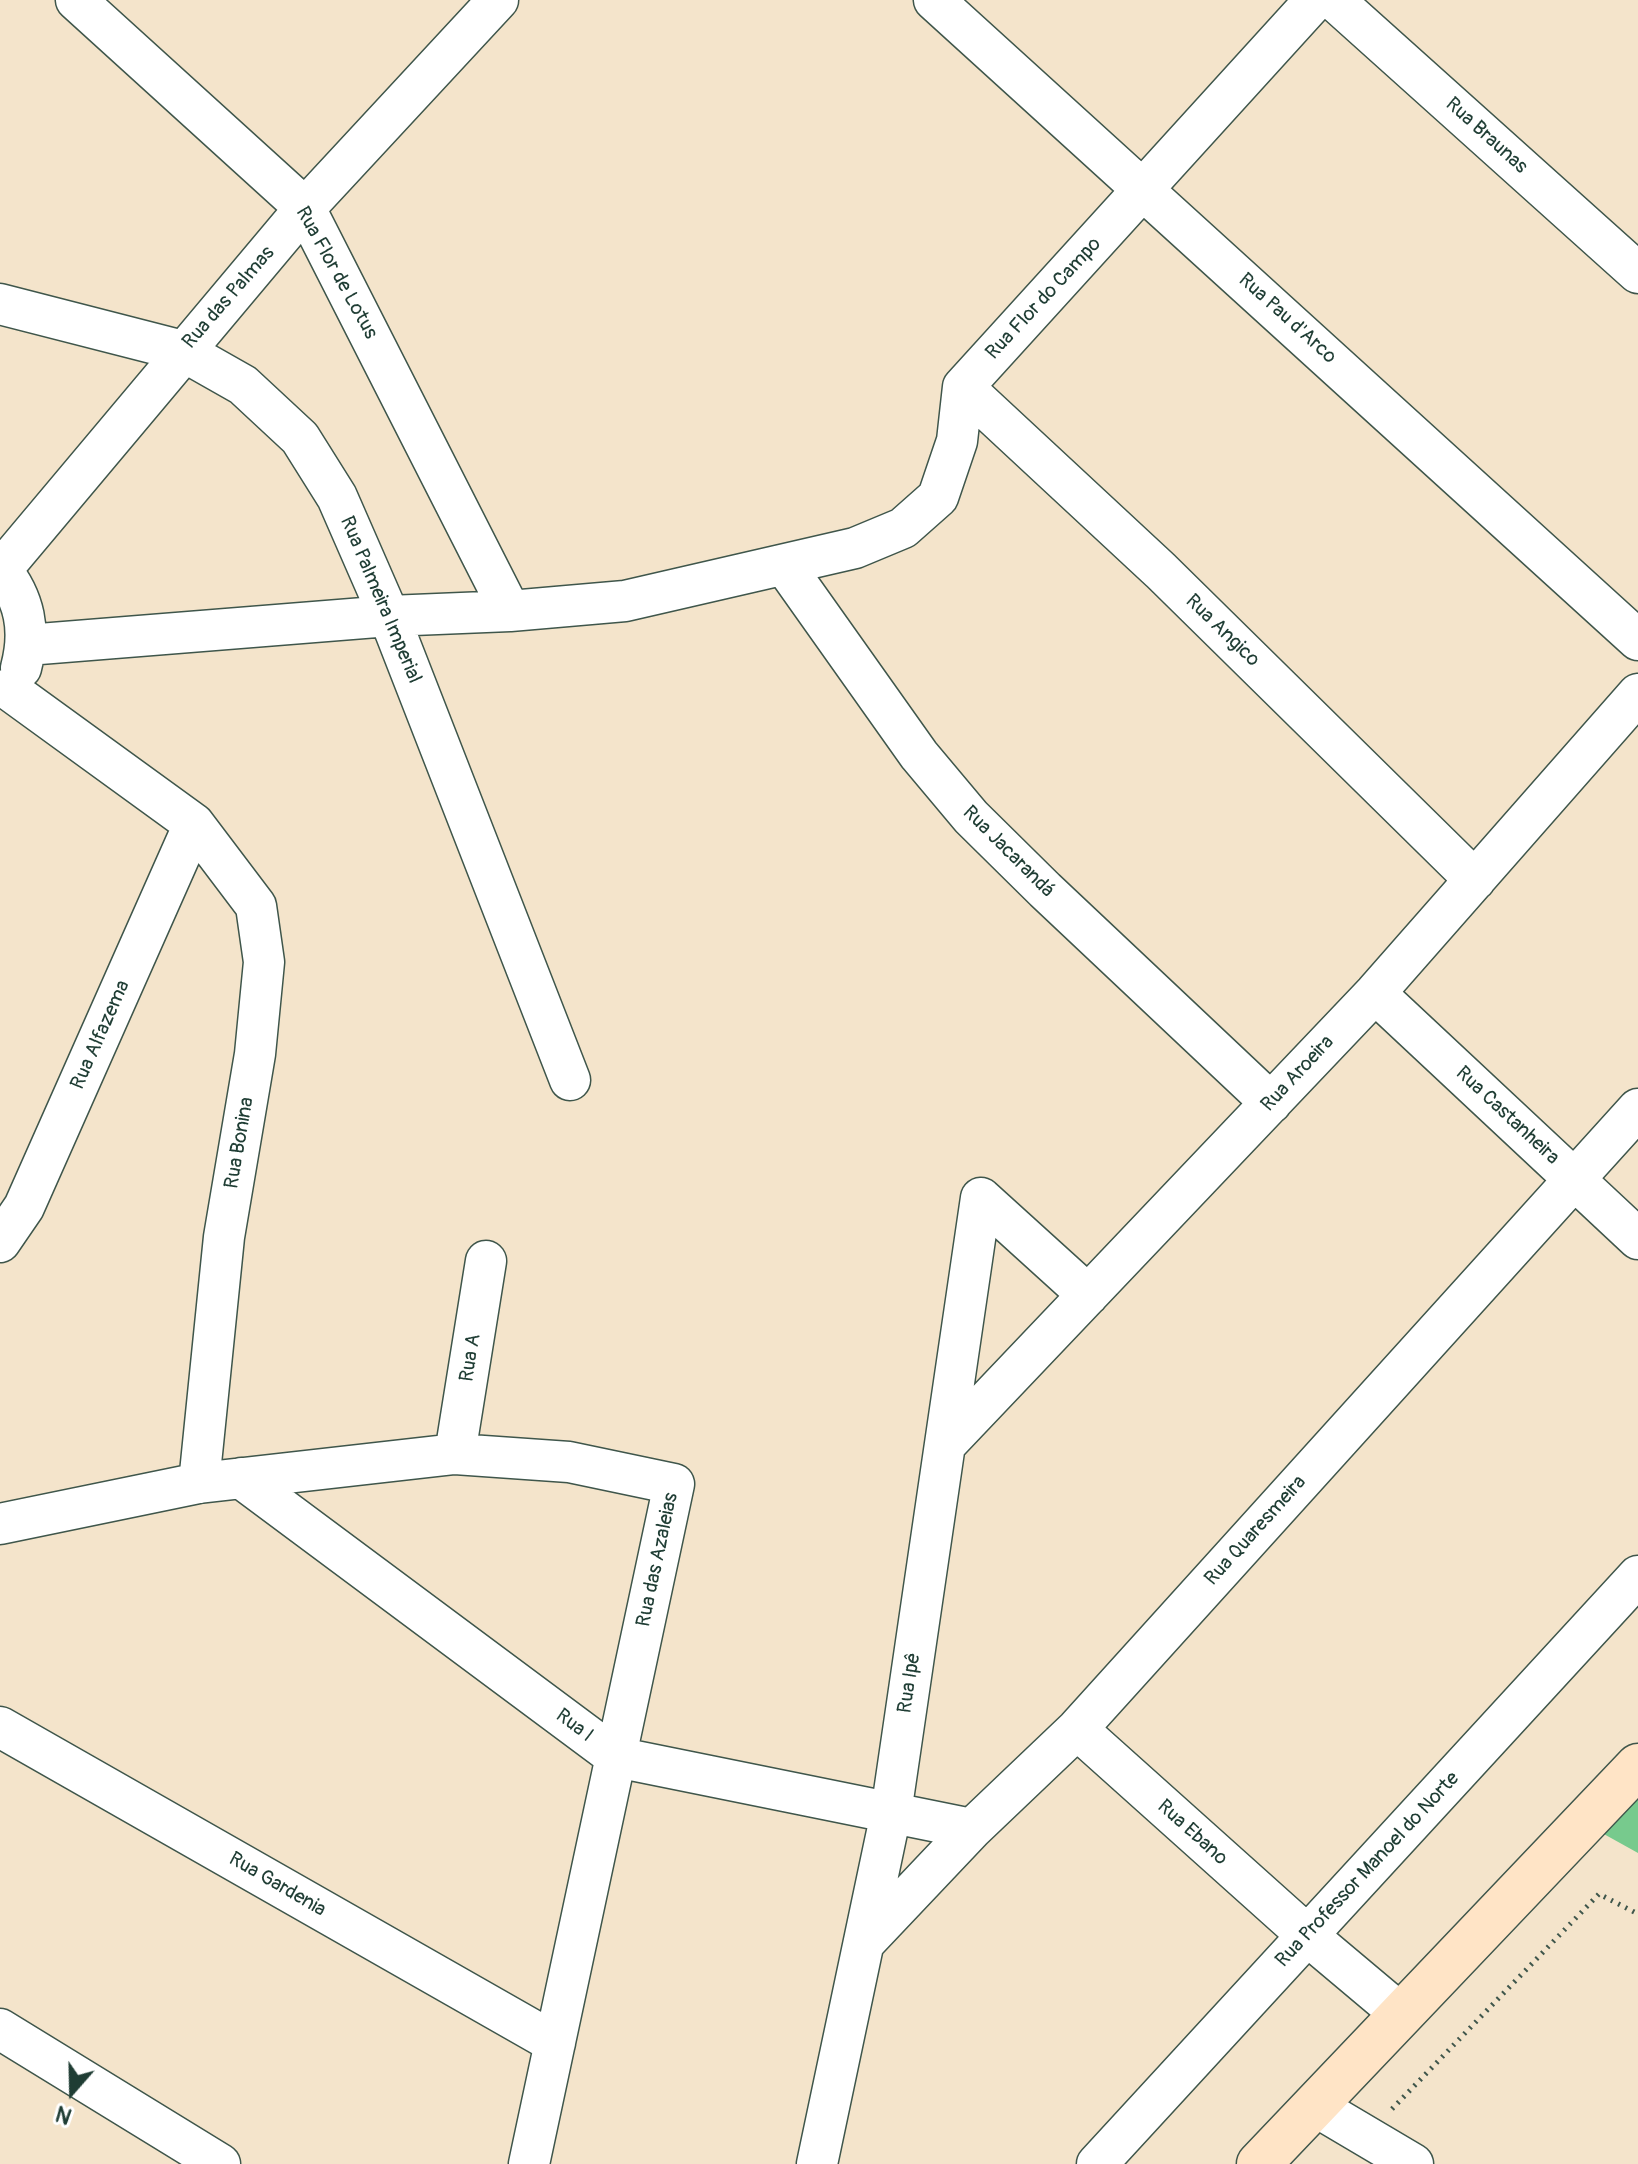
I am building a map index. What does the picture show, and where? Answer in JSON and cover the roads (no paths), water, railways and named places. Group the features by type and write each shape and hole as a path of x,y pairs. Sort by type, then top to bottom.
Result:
{"main road":[{"path":"1259,2164 1638,1766"}],"street":[{"name":"Rua Flor de Lotus","path":"76,0 305,208 510,611"},
{"name":"Rua Pau d'Arco","path":"934,0 1638,640"},
{"name":"Rua Flor do Campo","path":"963,387 1315,0"},
{"name":"Rua Braunas","path":"1334,0 1638,273"},
{"name":"Rua das Palmas","path":"1,568 305,208 495,1"},
{"name":"Rua Palmeira Imperial","path":"0,304 183,351 243,385 300,438 337,497 389,616 570,1080"},
{"path":"27,645 625,601 855,548 903,528 938,497 957,441 963,387"},
{"name":"Rua Angico","path":"963,387 1161,571 1475,880"},
{"name":"Rua Jacarandá","path":"785,566 919,755 971,817 1271,1103"},
{"path":"1,568 26,617 27,645 21,669 4,693"},
{"name":"Rua Bonina","path":"4,693 194,824 256,906 264,962 255,1054 224,1237 199,1483"},
{"name":"Rua Aroeira","path":"946,1444 1375,993 1638,694"},
{"name":"Rua Alfazema","path":"0,1242 24,1207 194,824"},
{"name":"Rua Castanheira","path":"1375,993 1638,1239"},
{"name":"Rua Quaresmeira","path":"864,1943 972,1829 1077,1729 1638,1109"},
{"name":"Rua Ipê","path":"817,2164 891,1813 981,1198 1088,1295"},
{"name":"Rua A","path":"455,1454 486,1261"},
{"name":"Rua das Azaleias","path":"0,1524 199,1483 455,1454 569,1462 674,1484 529,2164"},
{"name":"Rua I","path":"241,1478 616,1757 972,1829"},
{"name":"Rua Professor Manoel do Norte","path":"1097,2164 1638,1576"},
{"name":"Rua Gardenia","path":"0,1727 555,2043"},
{"name":"Rua Ebano","path":"1077,1729 1308,1936 1402,2015"},
{"path":"0,2029 220,2164"},
{"path":"1315,2106 1409,2163"}]}
